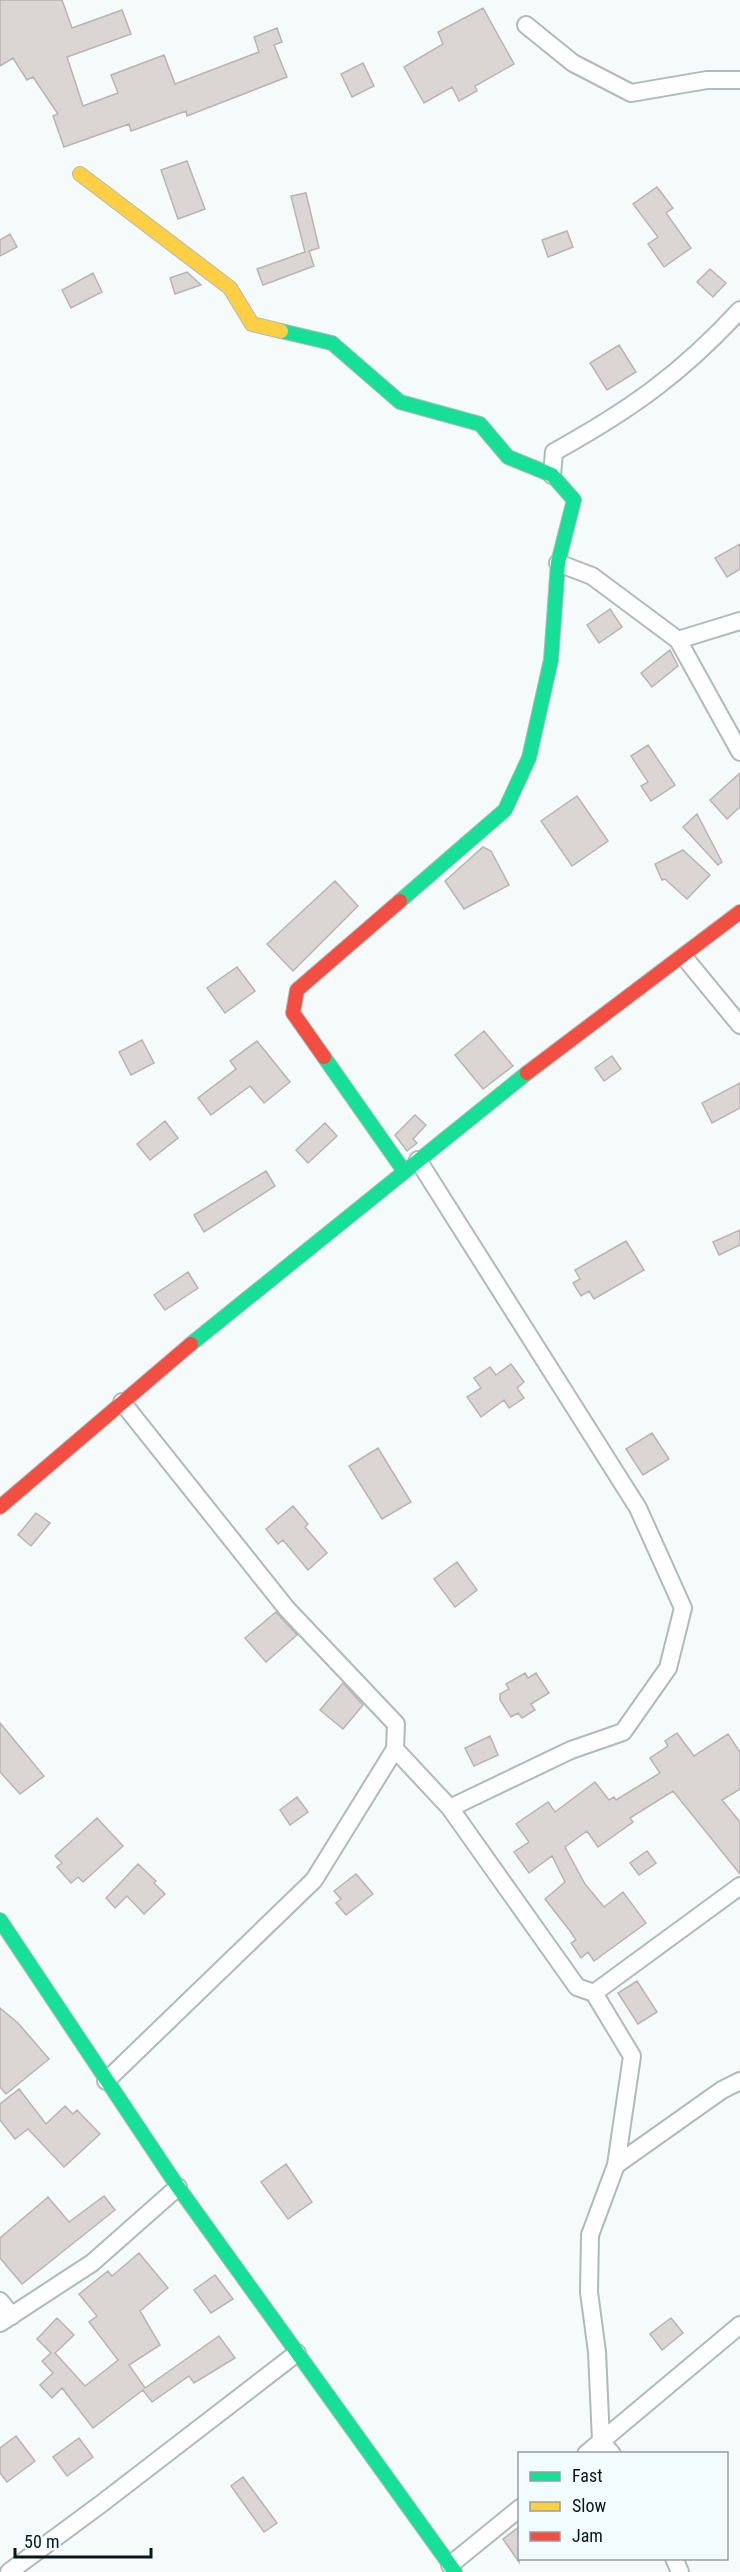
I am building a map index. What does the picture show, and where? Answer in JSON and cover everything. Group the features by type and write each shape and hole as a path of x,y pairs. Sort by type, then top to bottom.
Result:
{"street":[{"path":"526,25 573,63 631,93 706,80 740,80"},
{"path":"80,174 230,288 252,324 332,343 400,402 480,424 508,457 552,474 574,500 558,563 551,660 529,758 505,810 297,990 293,1013 404,1171"},
{"path":"552,474 554,452 616,417 661,386 714,338 740,310"},
{"path":"558,563 592,576 678,640 740,752"},
{"path":"678,640 740,621"},
{"path":"0,1507 245,1298 504,1091 684,957 740,912"},
{"path":"684,957 740,1025"},
{"path":"417,1160 638,1508 683,1608 668,1668 623,1732 571,1750 450,1808"},
{"path":"106,2081 314,1881 395,1749 396,1724 287,1609 122,1402"},
{"path":"395,1749 450,1808 577,1987 594,1993 632,2056 616,2165 590,2235 589,2292 606,2447"},
{"path":"594,1993 740,1886"},
{"path":"0,1920 178,2187 453,2568 518,2509"},
{"path":"616,2165 722,2090 740,2081"},
{"path":"0,2301 6,2319 92,2263 178,2187"},
{"path":"592,2452 606,2447 740,2325"},
{"path":"9,2572 297,2353"}],"building":[{"path":"0,0 62,0 72,28 122,10 131,34 67,57 83,106 118,93 111,75 164,55 175,84 259,52 254,37 277,28 282,42 274,45 287,77 187,116 186,111 131,131 129,124 64,147 53,116 58,114 33,77 27,80 13,58 0,66"},
{"path":"483,8 514,64 475,86 477,91 459,101 452,87 424,103 404,67 443,44 438,32"},
{"path":"363,63 374,86 352,97 341,74"},
{"path":"187,161 205,209 178,219 161,170"},
{"path":"657,187 673,208 666,213 691,248 664,267 648,244 658,237 633,204"},
{"path":"306,193 319,248 309,251 314,266 263,285 257,269 305,252 291,196"},
{"path":"567,231 573,247 548,257 542,240"},
{"path":"10,234 17,247 0,256 0,240"},
{"path":"710,269 726,283 713,297 697,282"},
{"path":"187,272 201,285 175,294 170,278"},
{"path":"93,273 102,292 71,308 62,290"},
{"path":"619,345 636,372 607,390 590,363"},
{"path":"740,544 740,569 727,577 715,558"},
{"path":"610,609 622,627 599,643 587,625"},
{"path":"670,650 678,666 652,687 641,673"},
{"path":"648,745 675,785 651,801 641,786 648,782 631,756"},
{"path":"740,773 740,807 727,819 710,800"},
{"path":"577,796 608,841 572,866 541,821"},
{"path":"697,814 722,862 718,865 683,827"},
{"path":"483,847 491,851 509,885 464,909 445,881"},
{"path":"683,850 710,875 687,899 665,879 662,880 655,864"},
{"path":"335,881 358,906 293,971 267,944"},
{"path":"237,967 255,991 225,1013 207,988"},
{"path":"484,1031 513,1066 483,1089 455,1055"},
{"path":"142,1040 154,1063 131,1075 119,1052"},
{"path":"257,1041 290,1082 264,1103 250,1086 211,1115 198,1098 236,1069 230,1061"},
{"path":"612,1056 621,1069 604,1081 595,1068"},
{"path":"740,1083 740,1108 712,1123 702,1103"},
{"path":"415,1115 426,1125 413,1139 417,1143 407,1151 395,1135"},
{"path":"165,1121 178,1138 150,1160 137,1144"},
{"path":"325,1123 337,1136 308,1163 296,1150"},
{"path":"266,1171 275,1186 204,1232 194,1215"},
{"path":"740,1230 740,1245 719,1255 713,1242"},
{"path":"626,1241 644,1270 594,1299 589,1291 581,1296 573,1283 580,1279 575,1270"},
{"path":"188,1272 198,1288 165,1310 154,1295"},
{"path":"511,1364 524,1382 517,1388 524,1398 509,1408 504,1400 481,1417 467,1397 481,1388 474,1378 490,1367 496,1375"},
{"path":"652,1433 669,1459 643,1475 626,1449"},
{"path":"378,1448 411,1502 382,1519 349,1466"},
{"path":"293,1506 308,1524 305,1527 327,1553 308,1570 283,1540 278,1544 266,1529"},
{"path":"36,1513 50,1523 31,1546 18,1535"},
{"path":"457,1562 477,1590 455,1607 434,1579"},
{"path":"276,1612 297,1635 266,1662 245,1638"},
{"path":"525,1673 528,1678 536,1673 549,1693 531,1704 535,1710 522,1718 518,1713 511,1717 500,1700 500,1694 509,1689 506,1684"},
{"path":"343,1683 363,1705 343,1729 320,1710"},
{"path":"0,1723 44,1776 20,1794 0,1772"},
{"path":"677,1733 694,1756 728,1734 740,1752 740,1789 722,1800 740,1822 740,1874 673,1791 630,1818 633,1822 598,1847 587,1831 565,1847 585,1884 604,1907 623,1892 646,1923 594,1961 588,1952 581,1958 571,1943 576,1940 545,1899 565,1882 552,1856 529,1873 514,1852 529,1842 516,1824 548,1802 555,1812 595,1782 609,1800 614,1797 616,1800 660,1773 650,1758 668,1746 665,1741"},
{"path":"490,1736 498,1755 474,1766 465,1748"},
{"path":"297,1797 308,1812 290,1825 280,1810"},
{"path":"97,1818 123,1846 83,1882 78,1877 71,1883 57,1867 62,1863 55,1856"},
{"path":"647,1851 656,1863 639,1875 630,1863"},
{"path":"138,1864 156,1881 154,1883 165,1894 144,1914 127,1896 115,1908 106,1898"},
{"path":"356,1874 373,1894 346,1915 336,1903 341,1899 334,1891"},
{"path":"637,1981 657,2012 638,2024 618,1993"},
{"path":"0,2008 18,2023 49,2059 6,2094 0,2087"},
{"path":"19,2089 46,2124 65,2106 73,2114 77,2110 100,2134 64,2167 28,2129 15,2139 0,2120 0,2104"},
{"path":"286,2164 312,2202 288,2219 261,2182"},
{"path":"104,2196 115,2210 22,2284 0,2258 0,2238 48,2197 69,2222"},
{"path":"139,2253 168,2288 140,2311 160,2345 129,2365 145,2388 219,2336 235,2358 194,2383 189,2376 152,2402 143,2390 93,2428 62,2388 52,2398 40,2385 53,2373 42,2361 51,2353 37,2339 57,2318 74,2335 55,2353 85,2386 118,2360 89,2322 97,2316 79,2294 108,2271 112,2276"},
{"path":"215,2275 233,2299 211,2313 194,2290"},
{"path":"671,2318 683,2333 662,2350 650,2334"},
{"path":"16,2436 35,2461 7,2482 0,2473 0,2448"},
{"path":"79,2438 93,2457 67,2476 53,2457"},
{"path":"243,2477 277,2523 264,2532 231,2486"},
{"path":"518,2528 519,2562 503,2539"}],"traffic: fast":[{"path":"281,331 332,343 400,402 480,424 508,457 552,475 574,500 558,563 551,660 529,758 505,810 400,901"},
{"path":"324,1057 404,1171"},
{"path":"191,1344 527,1073"},
{"path":"0,1920 178,2187 455,2572"}],"traffic: slow":[{"path":"80,174 230,288 252,324 281,331"}],"traffic: jam":[{"path":"324,1057 293,1013 297,990 400,901"},
{"path":"527,1073 740,912"},
{"path":"0,1507 191,1344"}]}
